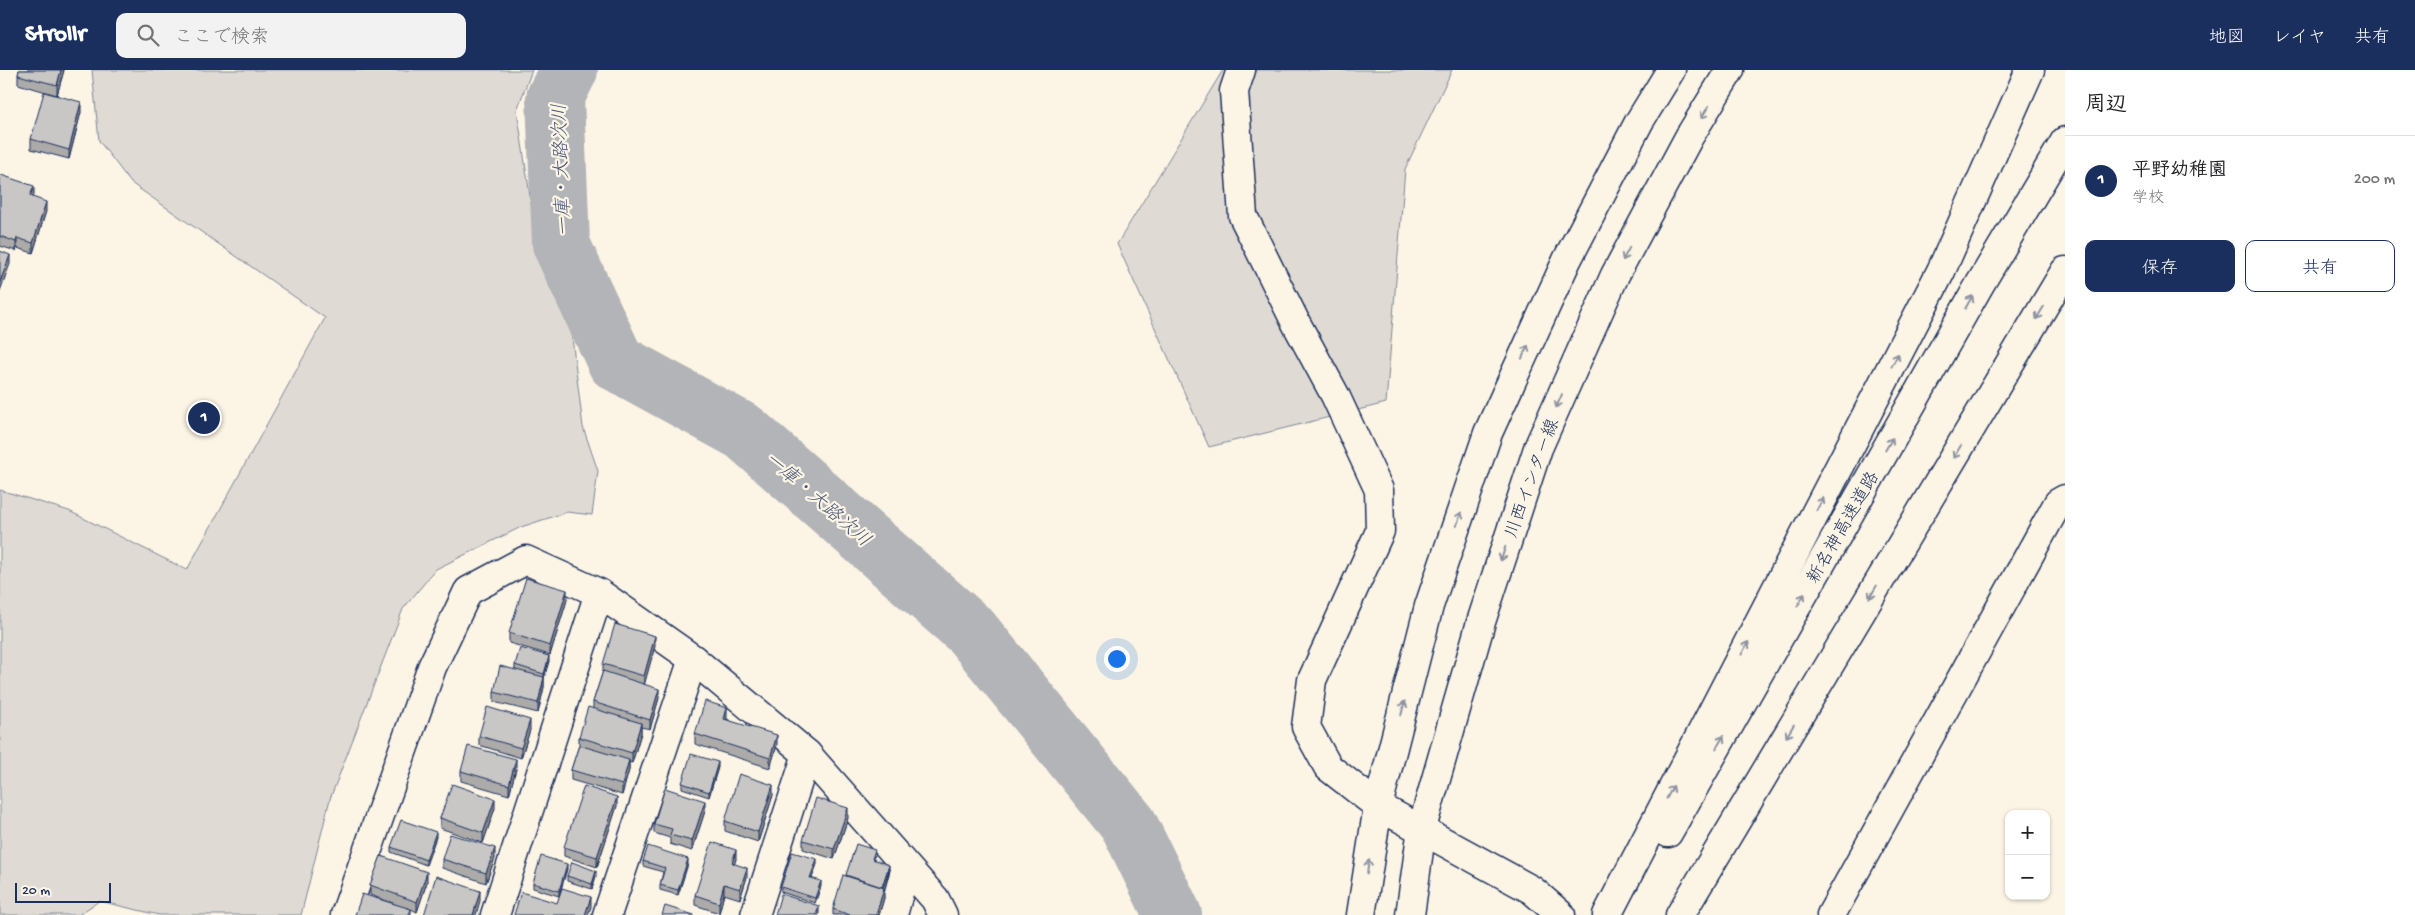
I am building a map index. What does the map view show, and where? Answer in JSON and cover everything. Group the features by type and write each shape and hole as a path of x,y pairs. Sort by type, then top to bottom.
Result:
{"main road":[{"path":"1240,70 1234,91 1243,216 1296,323 1335,395 1379,490 1380,530 1312,680 1306,727 1328,766 1378,806 1422,828 1532,890 1561,915"},
{"path":"1361,915 1378,806 1429,606 1488,433 1567,260 1639,122 1671,70"},
{"name":"川西インター線","path":"1410,915 1422,828 1481,622 1538,448 1615,275 1689,137 1730,70"},
{"path":"1607,915 1654,840 1941,271 2030,70"},
{"name":"新名神高速道路","path":"1620,915 1654,840 2065,140"},
{"path":"1686,905 2065,271"},
{"path":"1831,915 2058,503 2065,499"},
{"path":"346,915 432,668 468,591 526,560 599,593 693,659 807,754 935,899 943,915"},
{"path":"495,915 599,593"},
{"path":"607,915 693,659"},
{"path":"754,915 807,754"},
{"path":"893,915 906,867"}],"shaded area":[{"path":"92,70 532,70 517,110 540,262 571,329 583,427 598,471 592,515 567,512 521,527 436,569 403,609 330,799 301,915 159,915 99,901 78,915 0,915 0,490 69,511 187,570 325,318 131,183 99,141"},
{"path":"1223,70 1452,70 1405,169 1386,403 1209,447 1117,244"}],"building":[{"path":"19,70 61,70 57,85 18,75"},
{"path":"44,92 81,102 69,150 31,139"},
{"path":"1,175 34,186 30,196 46,202 33,243 17,238 16,242 0,236"},
{"path":"0,251 10,255 0,282"},
{"path":"526,578 567,590 550,646 509,633"},
{"path":"615,624 655,636 644,676 603,664"},
{"path":"520,648 549,656 544,674 515,665"},
{"path":"500,666 544,677 538,703 494,692"},
{"path":"603,671 659,689 650,720 593,702"},
{"path":"705,701 727,708 724,719 777,735 770,758 695,734"},
{"path":"487,707 530,720 521,748 479,736"},
{"path":"588,707 641,723 632,753 579,737"},
{"path":"579,745 629,760 622,785 571,770"},
{"path":"468,746 516,759 509,785 461,771"},
{"path":"691,754 718,762 709,792 682,783"},
{"path":"739,774 773,785 758,832 725,821"},
{"path":"452,784 495,799 483,833 440,818"},
{"path":"584,786 617,797 597,857 564,847"},
{"path":"665,788 705,801 692,841 670,835 672,829 654,824"},
{"path":"816,798 848,808 834,849 803,840"},
{"path":"401,820 436,832 426,860 391,847"},
{"path":"450,834 495,848 486,873 442,859"},
{"path":"712,842 736,850 732,863 747,868 740,889 724,884 719,903 695,895"},
{"path":"856,844 875,850 872,859 889,865 882,887 846,875"},
{"path":"648,846 688,859 678,890 660,885 665,868 643,861"},
{"path":"792,852 817,859 810,878 821,881 815,898 781,887"},
{"path":"381,856 427,872 417,902 370,885"},
{"path":"541,856 567,864 559,891 533,883"},
{"path":"572,862 596,871 592,884 567,876"},
{"path":"843,875 884,888 876,915 850,915 833,909"},
{"path":"436,876 480,891 473,915 424,915"},
{"path":"562,888 591,897 585,915 514,915 521,892 557,903"},
{"path":"362,894 411,909 409,915 355,915"},
{"path":"781,894 819,906 816,915 775,915"},
{"path":"665,906 694,915 662,915"}],"waterway":[{"name":"一庫・大路次川","path":"569,70 555,98 561,244 616,362 744,432 971,631 1129,825 1173,915"}],"place":[{"name":"平野幼稚園","path":"204,418"}]}
